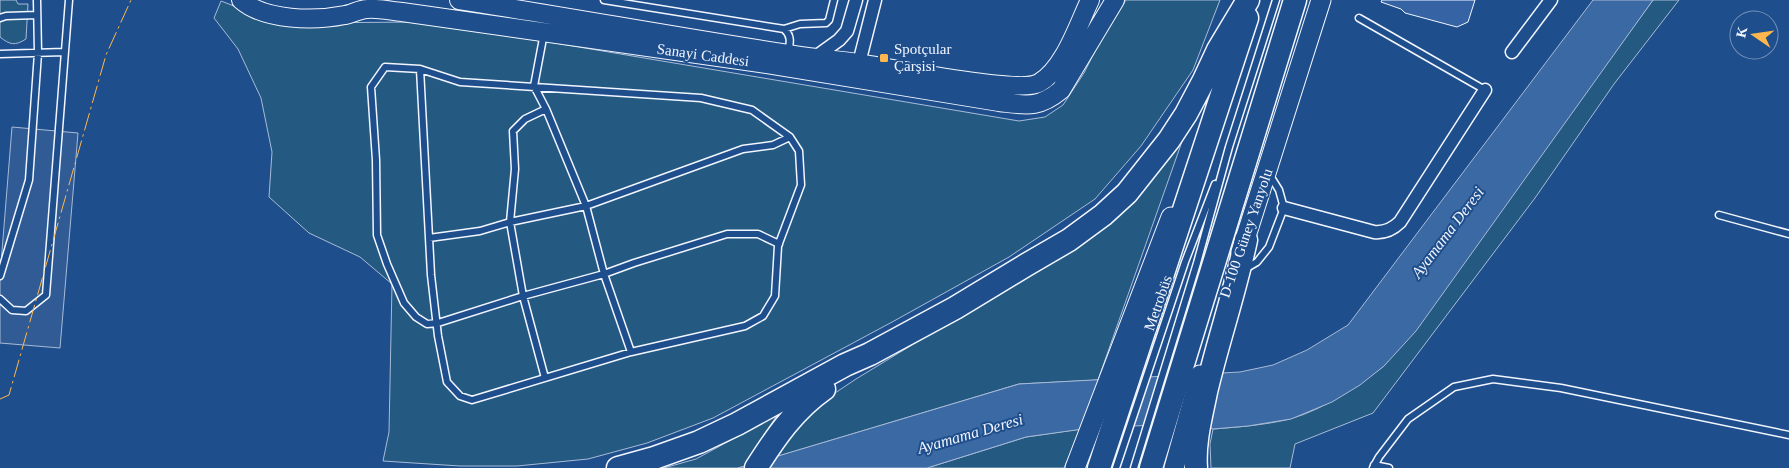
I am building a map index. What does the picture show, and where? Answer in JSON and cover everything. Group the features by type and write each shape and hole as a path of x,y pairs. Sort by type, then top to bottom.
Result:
{"highway":[{"path":"618,468 699,442 737,424 955,308 1069,240 1103,215 1127,192 1169,140 1186,114 1218,50 1248,0"},
{"path":"1099,468 1253,0"},
{"path":"1152,468 1296,0"},
{"path":"1196,468 1196,441 1199,423 1215,356 1240,271 1246,240"},
{"path":"756,468 783,426 800,408 870,354"}],"main road":[{"name":"Sanayi Caddesi","path":"241,0 247,5 268,14 324,18 351,8 447,9 544,32 767,64 999,102 1036,105 1050,99 1061,90 1115,0"},
{"name":"Sanayi Caddesi","path":"470,1 788,54 859,63 931,76 1021,86 1038,84 1049,74 1064,55 1090,0"},
{"name":"D-100 Güney Yanyolu","path":"1174,468 1206,351 1246,240 1321,0"},
{"path":"1075,468 1182,190 1213,124"}],"street":[{"path":"847,31 856,0"},
{"path":"814,58 839,40 874,6 885,0"},
{"path":"1512,52 1551,0"},
{"path":"859,63 874,6"},
{"path":"1284,208 1374,232 1391,229 1400,222 1485,90"}],"lane":[{"path":"0,276 29,180 38,53 37,0"},
{"path":"0,299 12,310 26,311 46,295 69,0"},
{"path":"604,0 784,29 800,24 826,23 829,20 834,0"},
{"name":"Metrobüs","path":"1134,468 1197,263 1229,147 1276,0"},
{"path":"0,18 6,16 37,15"},
{"path":"1358,18 1485,90"},
{"path":"784,29 788,33 790,40 788,54"},
{"path":"544,32 534,86 546,109 586,206 604,274 631,352"},
{"path":"0,54 64,52"},
{"path":"420,69 431,275 438,323 438,336 446,382 460,396 472,400 631,352 744,326 763,316 775,296 778,244 801,185 800,150 790,137 752,110 701,98 460,82 420,69 385,67 370,87 376,160 377,234 387,264 404,303 416,317 427,324 438,323 523,296 604,274 634,262 727,234 758,234 778,244"},
{"path":"546,109 525,119 513,132 515,169 510,222 523,296 546,378"},
{"path":"429,238 480,231 510,222 586,206 743,149 773,145 790,137"},
{"name":"Metrobüs","path":"1116,468 1185,262 1229,147"},
{"path":"1240,271 1249,267 1264,255 1284,208 1279,190 1267,171"},
{"path":"1719,215 1789,234"},
{"path":"1389,468 1374,467 1379,457 1408,418 1454,387 1493,378 1561,388 1789,434"}],"shaded area":[{"path":"0,0 16,0 18,4 28,4 26,39 19,43 13,44 0,37"},
{"path":"1126,0 1220,0 1193,70 1141,146 1095,199 1009,257 713,418 647,443 588,459 517,466 460,466 383,461 389,432 392,284 360,257 309,233 269,197 272,152 261,98 238,49 214,18 221,1 265,18 301,23 412,22 555,43 1019,121 1045,117 1063,105 1084,73 1100,41"},
{"path":"1653,0 1679,0 1614,84 1535,198 1373,413 1295,444 1290,468 1211,468 1210,444 1213,429 1271,423 1303,415 1340,397 1384,366"},
{"path":"12,127 78,133 60,348 0,343 0,276"},
{"path":"1185,133 1098,380 1019,384 772,458 811,409 856,379 1109,225 1149,182"},
{"path":"777,415 745,466 738,468 664,468 696,459"},
{"path":"1081,429 1064,468 927,468 1026,437"}],"water":[{"name":"Ayamama Deresi","path":"1593,0 1653,0 1416,331 1384,366 1360,385 1332,402 1291,419 1248,426 1213,429 1199,423 1090,428 1026,437 927,468 738,468 1019,384 1240,372 1273,365 1307,350 1348,325"}],"building":[{"path":"1382,0 1475,0 1468,22 1457,27 1405,13 1401,9 1381,2"}],"power":[{"path":"0,399 9,395 106,55 131,0"}],"place":[{"name":"Spotçular Çarşisi","path":"884,58"}]}
